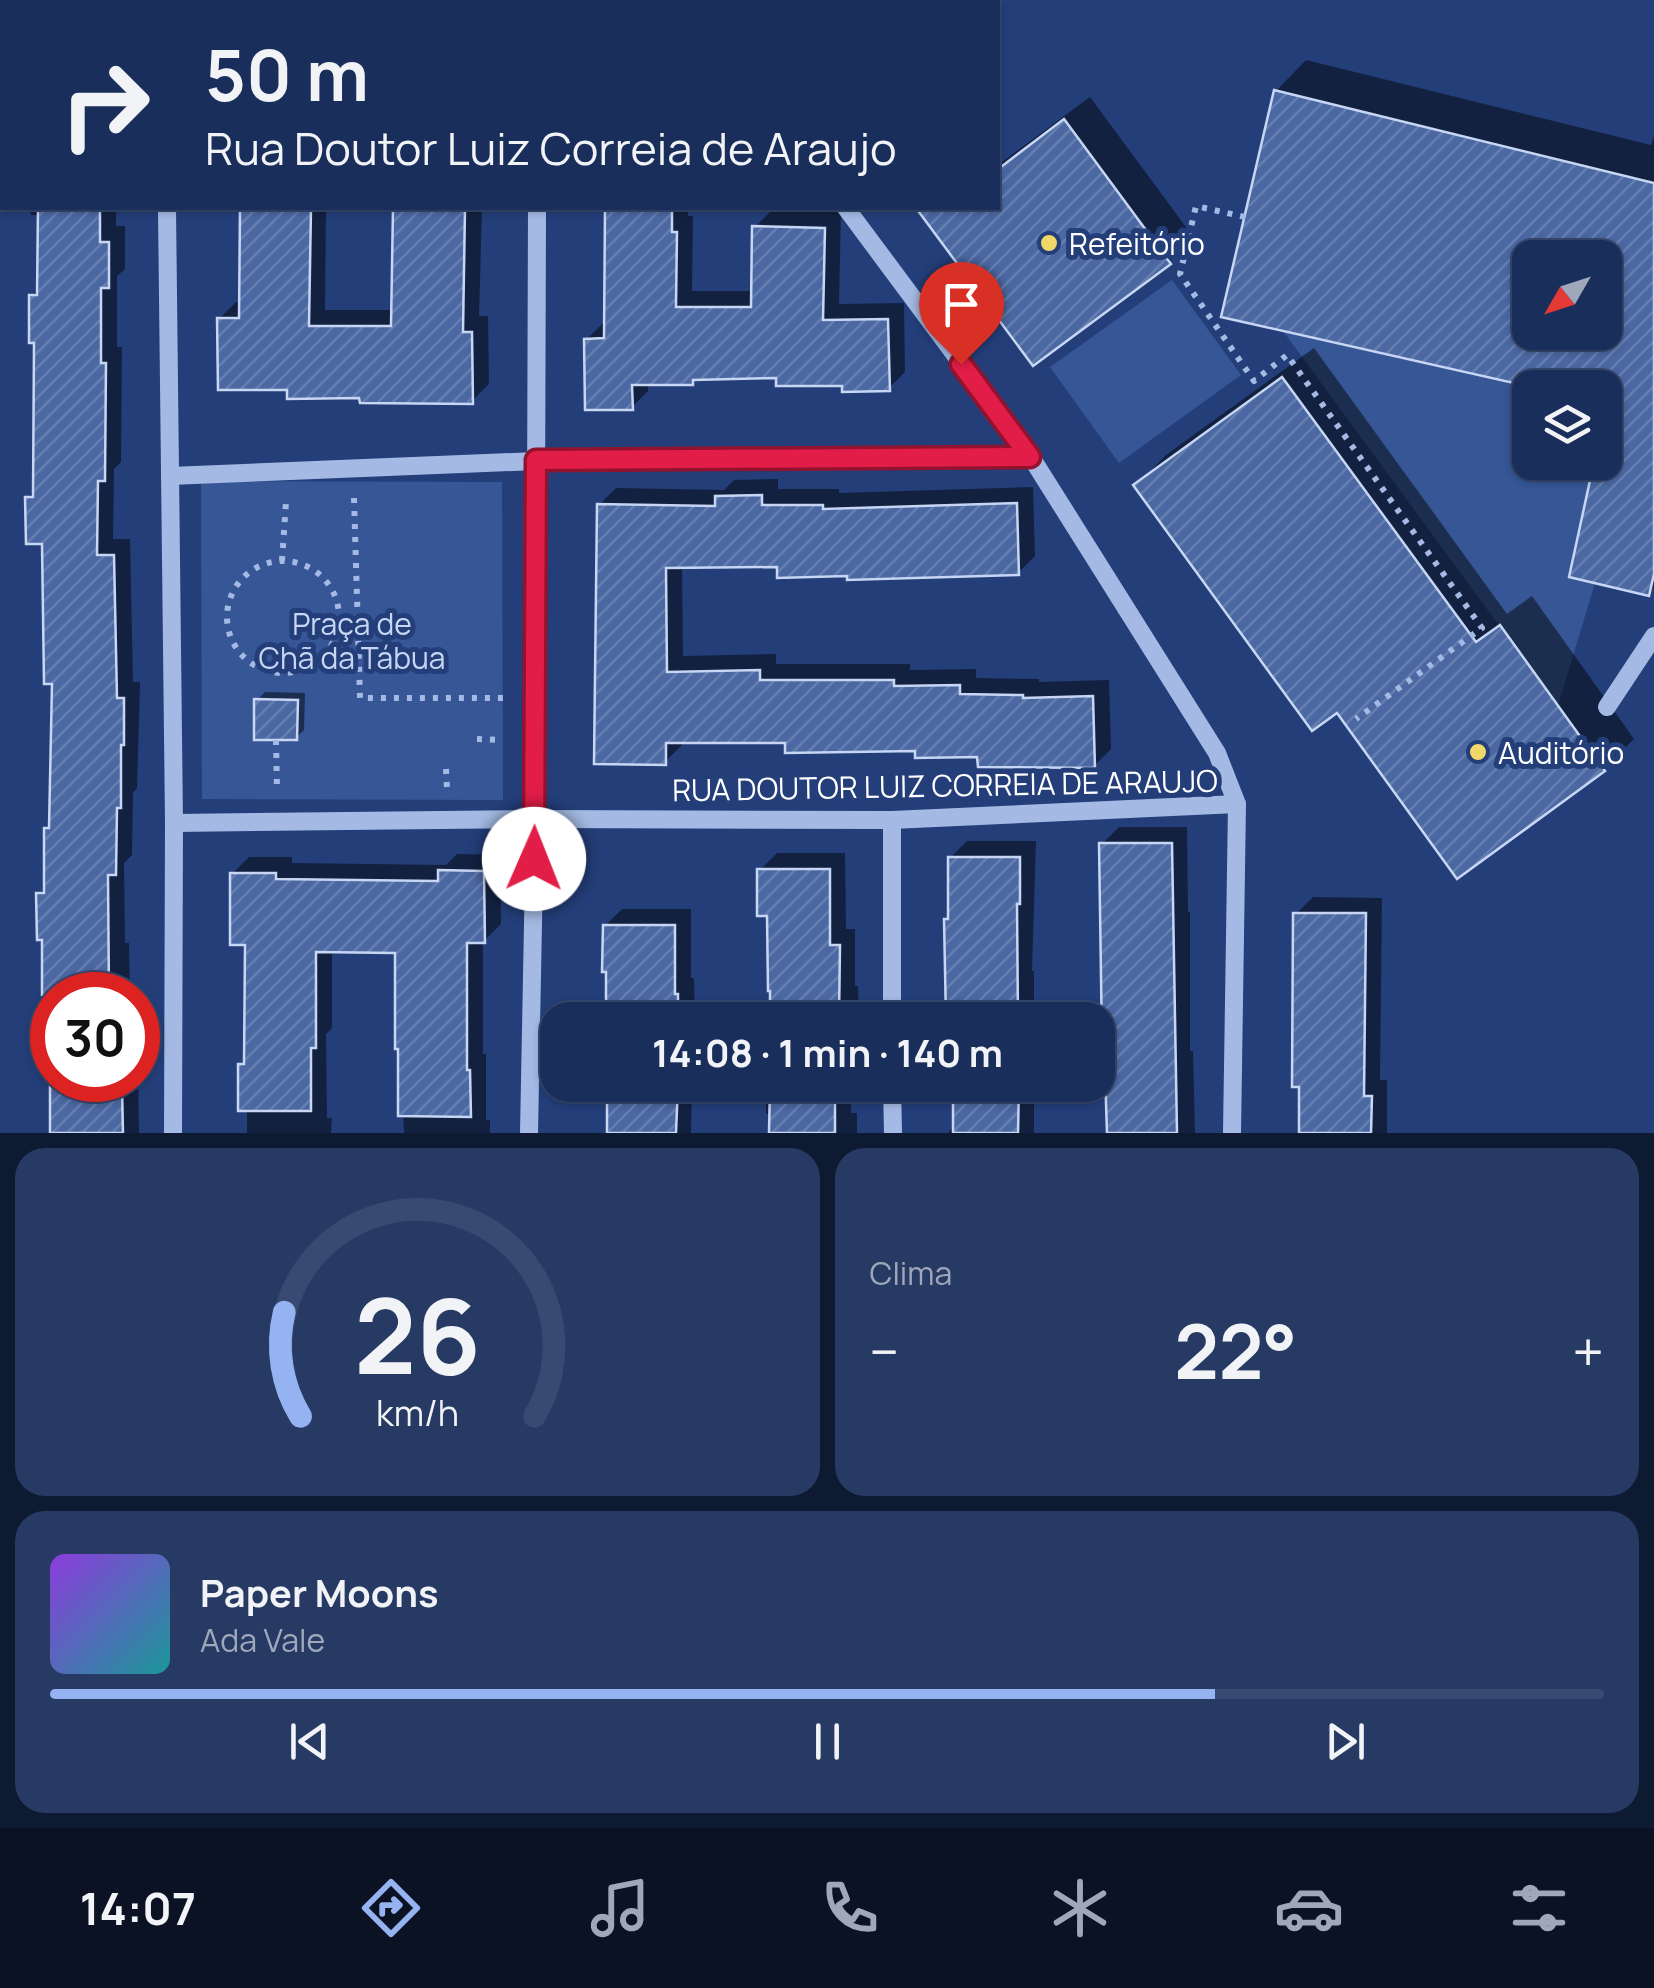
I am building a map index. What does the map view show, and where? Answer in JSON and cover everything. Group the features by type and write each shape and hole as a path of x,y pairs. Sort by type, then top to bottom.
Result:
{"street":[{"path":"168,210 173,1133"},
{"path":"529,1133 535,820 537,210"},
{"name":"RUA DOUTOR LUIZ CORREIA DE ARAUJO","path":"847,210 1030,457 1217,754 1236,804 1232,1133"},
{"path":"170,476 536,460 1030,457"},
{"path":"1607,707 1654,636"},
{"name":"RUA DOUTOR LUIZ CORREIA DE ARAUJO","path":"174,822 892,820 1236,804"},
{"path":"892,820 892,1002"},
{"path":"892,1102 892,1133"}],"path":[{"path":"1244,217 1196,206 1180,274 1254,381 1287,355 1482,628 1356,719"},
{"path":"353,482 360,698 503,698 502,712"},
{"path":"282,561 286,501"},
{"path":"282,561 317,572 330,586 339,622 335,640 324,656 292,672 273,672 256,666 242,655 227,622 236,586 264,564 282,561"},
{"path":"502,726 502,755"},
{"path":"477,739 502,740"},
{"path":"276,740 277,800"}],"green space":[{"path":"1172,280 1241,375 1119,463 1050,367"},
{"path":"1283,331 1512,382 1512,480 1590,480 1569,577 1595,583 1558,706"},
{"name":"Praça de Chã da Tábua","path":"201,481 502,482 503,800 202,799"}],"building":[{"path":"1274,90 1654,183 1654,574 1649,596 1569,577 1590,480 1622,480 1622,370 1512,370 1512,383 1221,317"},
{"name":"Refeitório","path":"1064,119 1171,264 1033,366 917,210 1000,210 1000,167"},
{"path":"38,210 100,210 100,242 109,242 109,288 101,288 101,363 106,363 105,481 98,481 97,555 114,555 117,698 124,698 116,875 108,875 109,972 42,972 42,940 37,940 36,893 44,893 44,828 49,828 52,684 44,684 42,544 26,544 25,497 33,497 34,343 29,343 29,295 37,295"},
{"path":"240,210 311,210 309,326 391,326 393,210 465,210 463,332 472,332 473,404 287,399 287,390 218,390 217,318 239,318"},
{"path":"605,210 672,210 672,232 677,232 676,307 751,307 752,226 825,228 823,320 888,319 890,391 842,392 842,386 776,386 776,378 693,380 693,385 632,385 633,410 585,410 584,339 604,338"},
{"path":"1282,377 1476,642 1500,625 1605,771 1457,879 1337,713 1312,731 1133,485"},
{"path":"762,495 762,505 823,505 823,509 1017,503 1019,575 847,580 847,576 777,578 777,567 666,568 667,672 760,670 760,680 894,680 894,686 960,685 960,694 1023,698 1093,696 1095,768 978,767 977,757 915,758 915,751 785,753 785,743 666,743 666,765 594,764 597,504 715,506 715,496"},
{"path":"254,699 298,700 297,740 254,740"},
{"path":"1099,843 1172,843 1177,1133 1107,1133 1106,1102 1115,1102 1115,1002 1101,1002"},
{"path":"948,857 1020,857 1018,1002 946,1002 944,919 948,919"},
{"path":"757,869 830,869 830,945 840,945 839,1002 770,1002 767,916 757,916"},
{"path":"438,870 484,871 485,943 467,943 471,1117 398,1116 395,953 316,952 316,1048 311,1048 311,1111 238,1111 238,1064 244,1064 245,945 230,945 230,873 276,873 276,879 438,881"},
{"path":"1293,913 1366,913 1364,1096 1372,1096 1371,1133 1299,1133 1299,1087 1292,1087"},
{"path":"603,925 675,925 678,1002 606,1002 606,972 602,972"},
{"path":"50,1102 122,1102 123,1133 50,1133"},
{"path":"607,1102 677,1102 676,1133 607,1133"},
{"path":"770,1102 835,1102 835,1133 769,1133"},
{"path":"953,1102 1019,1102 1018,1133 953,1133"}],"place":[{"name":"Refeitório","path":"1049,243"},
{"name":"Auditório","path":"1478,752"}],"route":[{"path":"534,859 536,460 1030,457 961,364"}]}
